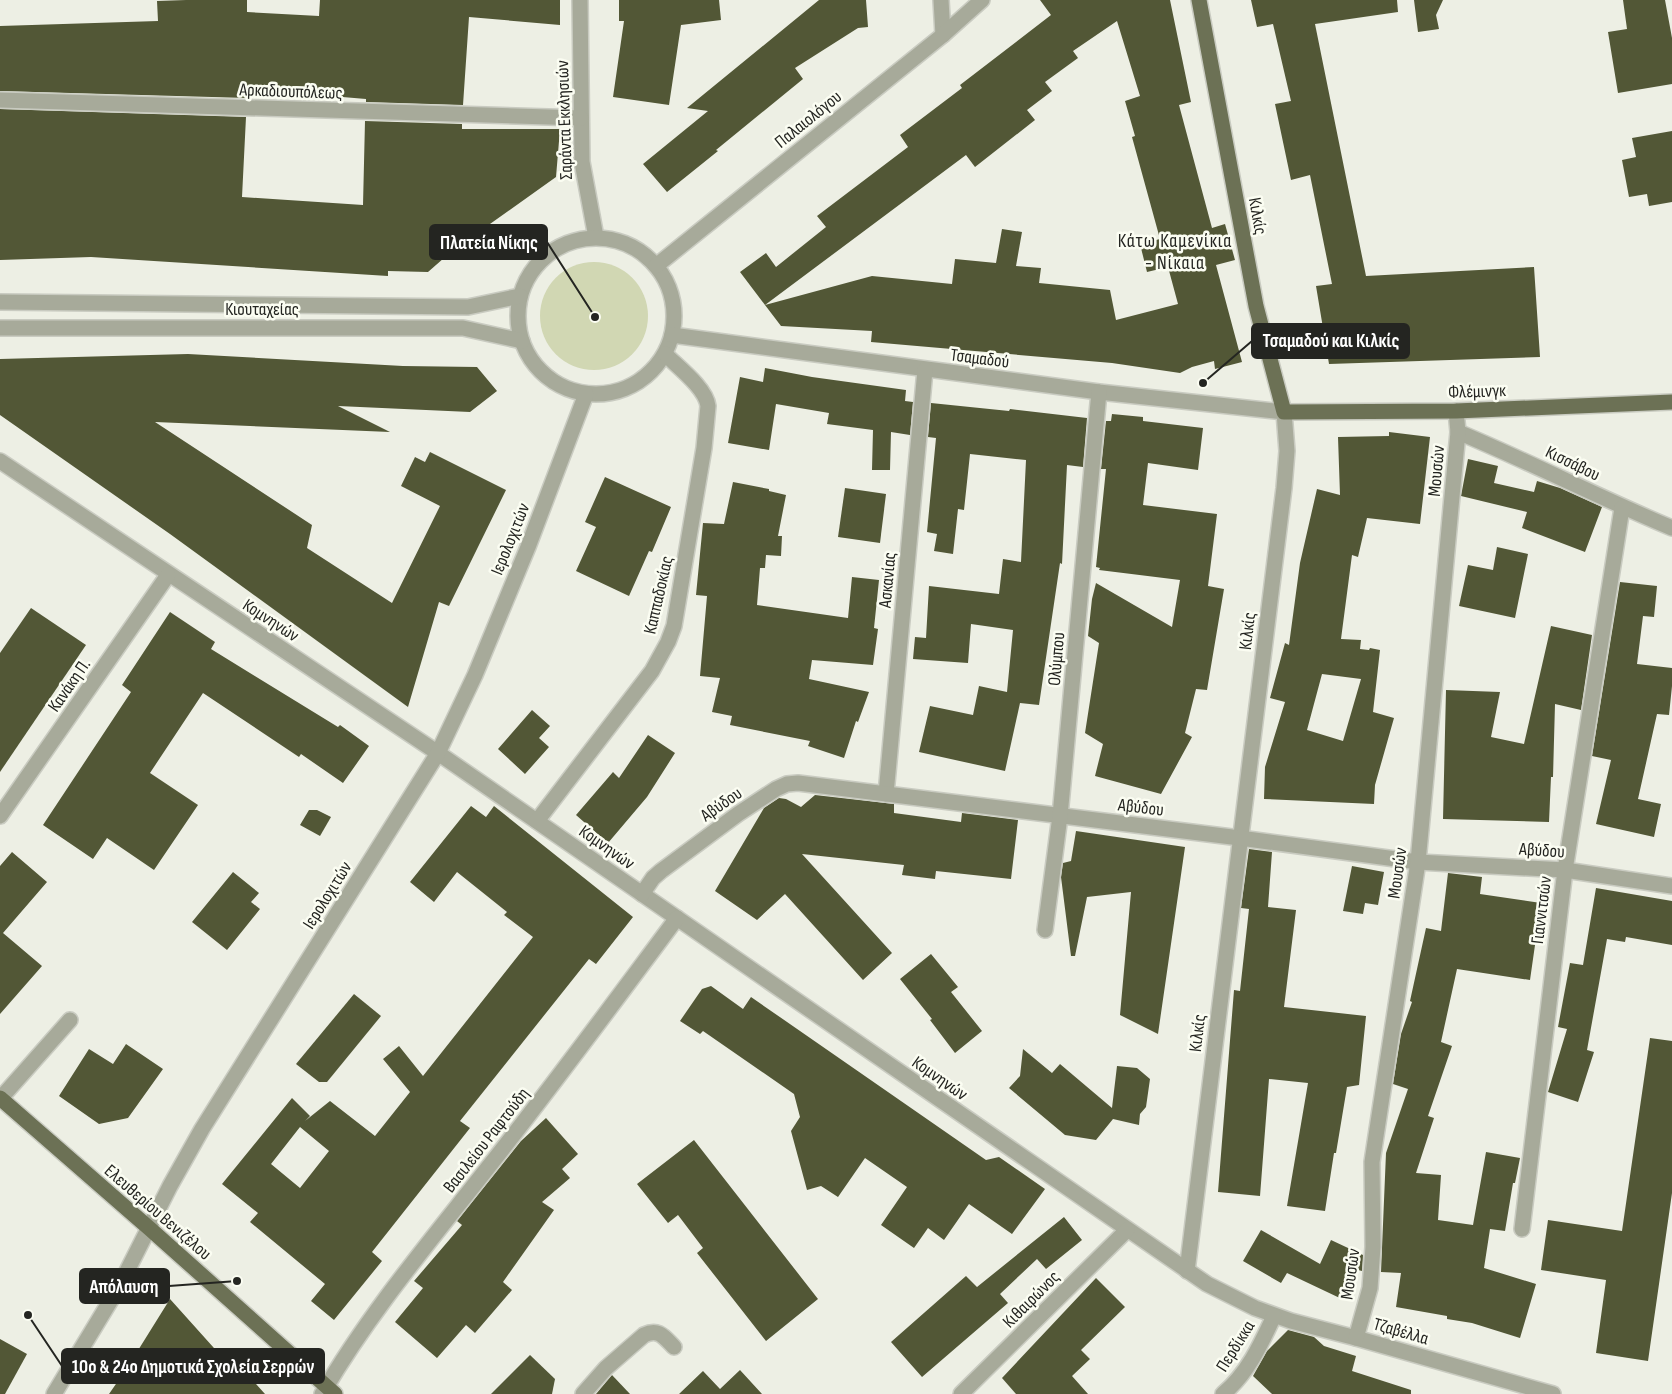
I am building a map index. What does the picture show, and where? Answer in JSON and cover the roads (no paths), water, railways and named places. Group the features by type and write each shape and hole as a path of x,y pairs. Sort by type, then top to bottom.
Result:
{"main road":[{"name":"Κιλκίς","path":"1199,0 1256,306 1284,412"},
{"name":"Φλέμινγκ","path":"1284,412 1456,411 1672,402"},
{"name":"Ελευθερίου Βενιζέλου","path":"0,1099 149,1228 328,1391"}],"street":[{"name":"Σαράντα Εκκλησιών","path":"580,0 581,118 584,178 596,237"},
{"path":"941,0 943,34"},
{"name":"Παλαιολόγου","path":"656,266 943,34 982,0"},
{"name":"Αρκαδιουπόλεως","path":"0,100 581,118"},
{"path":"596,237 625,243 642,252 656,266 668,284 675,314 672,335 665,354 647,376 632,386 605,394 586,394 568,389 550,380 531,359 522,341 518,318 520,296 534,268 548,254 566,243 596,237"},
{"name":"Κιουταχείας","path":"0,302 468,307 520,296"},
{"name":"Κιουταχείας","path":"0,328 463,328 522,341"},
{"name":"Τσαμαδού","path":"672,335 1099,392 1284,412"},
{"name":"Καππαδοκίας","path":"537,821 652,672 674,626 704,448 708,401 703,392 665,354"},
{"name":"Ασκανίας","path":"886,794 925,370"},
{"name":"Ολύμπου","path":"1045,930 1060,816 1099,392"},
{"name":"Ιερολοχιτών","path":"54,1394 120,1286 170,1186 202,1129 438,753 476,675 528,547 586,394"},
{"name":"Μουσών","path":"1356,1338 1370,1288 1373,1247 1372,1162 1418,862 1458,432 1456,411"},
{"name":"Κιλκίς","path":"1187,1271 1286,467 1284,412"},
{"name":"Κισσάβου","path":"1458,432 1512,454 1622,508 1672,528"},
{"name":"Κομνηνών","path":"0,461 168,575 438,753 1187,1271"},
{"name":"Γιαννιτσών","path":"1522,1229 1565,870 1622,508"},
{"name":"Κανάκη Π.","path":"0,816 168,575"},
{"name":"Αβύδου","path":"642,894 653,878 667,866 762,798 787,784 810,784 1418,862 1565,870 1672,886"},
{"name":"Βασιλείου Ραφτούδη","path":"328,1391 379,1309 553,1085 677,918"},
{"path":"0,1099 70,1020"},
{"name":"Κιθαιρώνος","path":"961,1394 1127,1230"},
{"name":"Τζαβέλλα","path":"1187,1271 1231,1297 1274,1316 1356,1338 1527,1391 1554,1394"},
{"name":"Περδίκκα","path":"1223,1394 1234,1385 1244,1372 1274,1316"},
{"path":"582,1394 606,1368 644,1335 656,1332 674,1347"}],"place":[{"name":"Πλατεία Νίκης","path":"595,317"},
{"name":"Τσαμαδού και Κιλκίς","path":"1203,383"},
{"name":"Απόλαυση","path":"237,1281"},
{"name":"10ο & 24ο Δημοτικά Σχολεία Σερρών","path":"28,1315"}],"district":[{"name":"Κάτω Καμενίκια - Νίκαια","path":"1175,251"}]}
